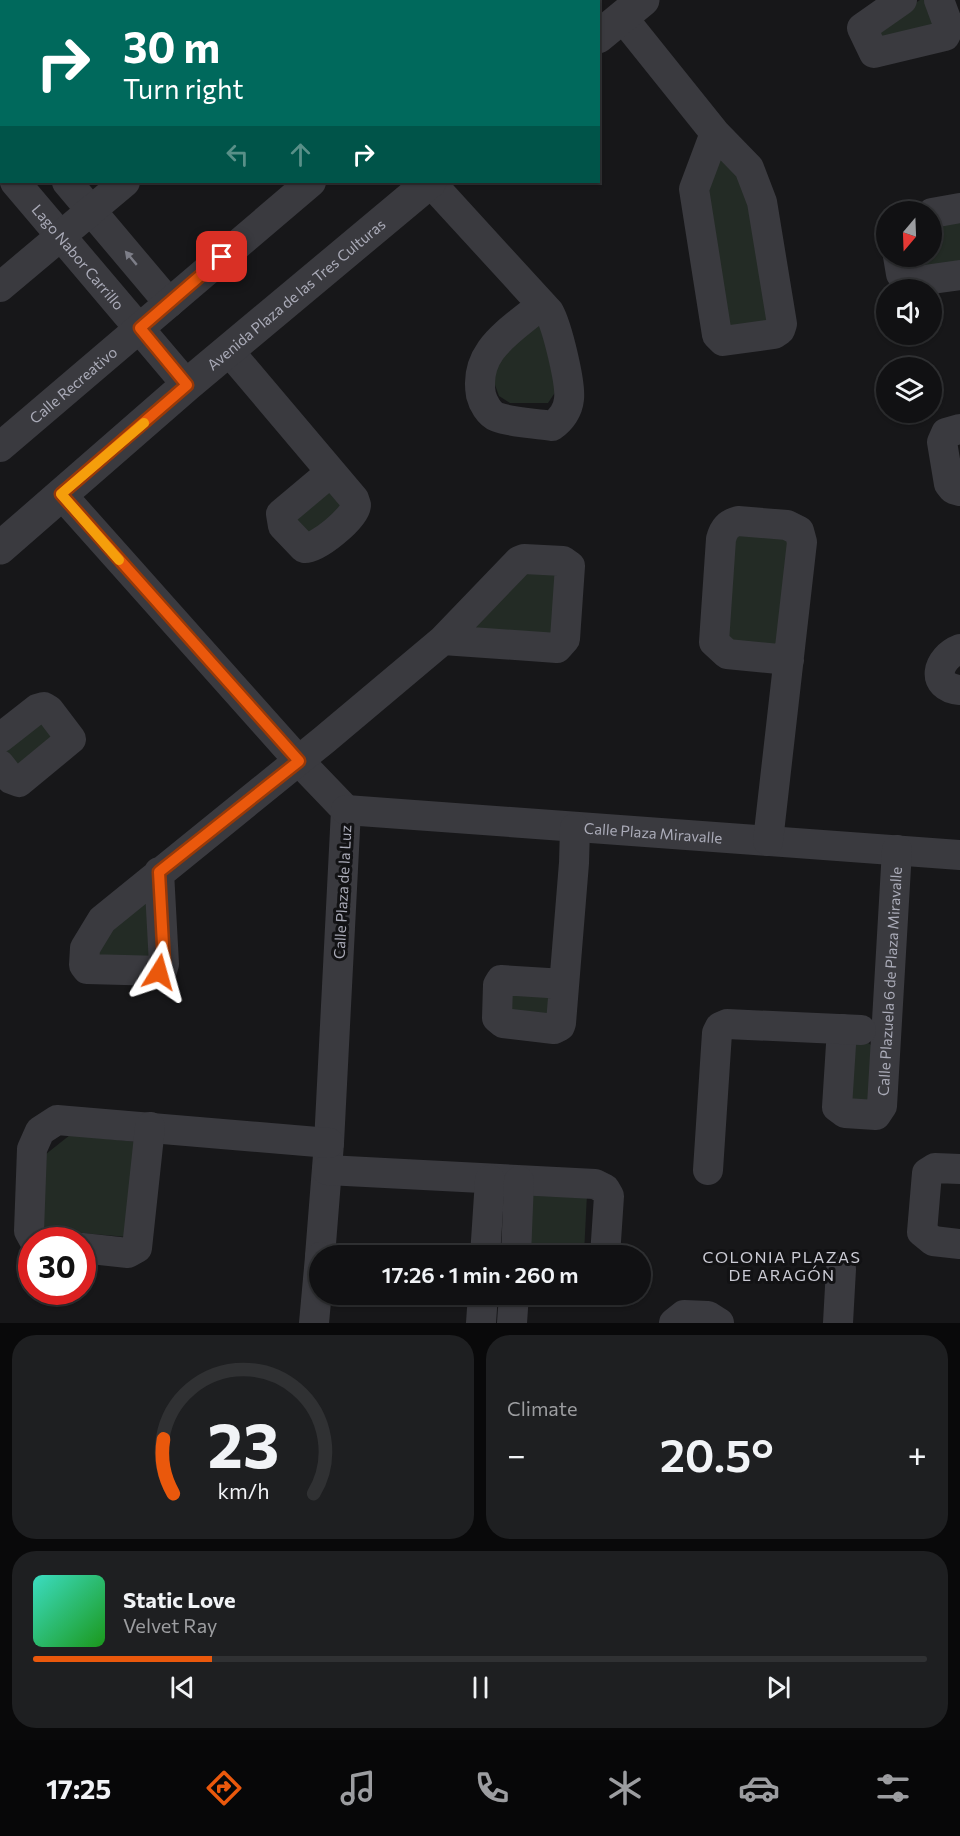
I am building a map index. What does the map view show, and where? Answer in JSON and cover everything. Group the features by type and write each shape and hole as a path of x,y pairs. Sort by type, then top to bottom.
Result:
{"street":[{"path":"902,0 862,28 874,53 941,38 948,33 949,27 939,0"},
{"path":"621,18 646,44 715,133 748,168 762,202 782,324 780,330 774,334 723,341 717,335 694,189 715,133"},
{"name":"Lago Nabor Carrillo","path":"16,183 187,385"},
{"path":"68,183 169,303"},
{"path":"0,287 123,183"},
{"name":"Calle Recreativo","path":"0,447 310,183"},
{"name":"Avenida Plaza de las Tres Culturas","path":"0,548 187,385 237,361 429,183"},
{"path":"431,183 541,305"},
{"path":"942,211 960,207"},
{"path":"900,267 901,274 910,282 960,274"},
{"path":"237,361 331,472"},
{"path":"960,429 946,433 942,442 949,484 953,489 960,490"},
{"name":"Calle Plaza de la Luz","path":"61,494 299,761 346,810 328,1156 321,1245"},
{"path":"768,841 789,660 802,542 799,531 787,525 738,520 732,522 726,526 721,539 714,642 727,654 789,660"},
{"path":"159,872 299,761 443,640"},
{"path":"960,649 950,654 943,662 940,674 940,680 949,689 960,690"},
{"path":"0,738 37,709 44,707 50,710 71,739 19,782 11,779 0,765"},
{"name":"Calle Plaza Miravalle","path":"346,810 960,855"},
{"path":"564,984 575,828"},
{"name":"Calle Plazuela 6 de Plaza Miravalle","path":"842,1029 837,1107 846,1113 879,1113 897,850"},
{"path":"708,1170 717,1033 720,1027 727,1024 885,1030"},
{"path":"29,1227 32,1149 40,1131 57,1120 150,1127 328,1156 505,1180 595,1184 605,1189 609,1196 606,1245"},
{"path":"96,1250 128,1253 137,1248 150,1127"},
{"path":"960,1169 935,1168 927,1173 922,1232 926,1238 960,1244"},
{"path":"488,1245 505,1180"},
{"path":"505,1180 514,1245"},
{"path":"838,1323 841,1269"},
{"name":"Calle Plaza de la Luz","path":"314,1323 316,1305"},
{"path":"481,1323 482,1305"},
{"path":"512,1323 513,1305"},
{"path":"674,1323 684,1315 708,1316 719,1323"}],"shaded area":[{"path":"920,0 930,0 939,27 882,44 875,29"},
{"path":"727,159 748,181 770,323 734,329 726,323 708,187 719,160"},
{"path":"960,218 960,264 909,274 908,267 942,267 942,221"},
{"path":"541,323 556,391 548,403 510,403 499,396 489,368 495,357"},
{"path":"329,487 346,508 308,538 291,517"},
{"path":"731,531 791,536 780,650 721,644"},
{"path":"528,569 556,569 557,636 475,633 470,624"},
{"path":"42,719 59,740 21,771 4,750"},
{"path":"148,893 151,954 147,960 93,959 107,926"},
{"path":"503,985 552,989 550,1017 501,1013"},
{"path":"863,1038 873,1047 869,1099 859,1105 850,1099 853,1047"},
{"path":"70,1135 137,1142 127,1237 96,1234 96,1227 37,1227 41,1158"},
{"path":"532,1190 587,1194 584,1245 530,1245"}],"slow traffic":[{"path":"119,560 61,494 144,423"}],"district":[{"name":"COLONIA PLAZAS DE ARAGÓN","path":"782,1265"}],"route":[{"path":"159,972 164,967 159,872 299,761 61,494 187,385 140,328 222,257"}]}
